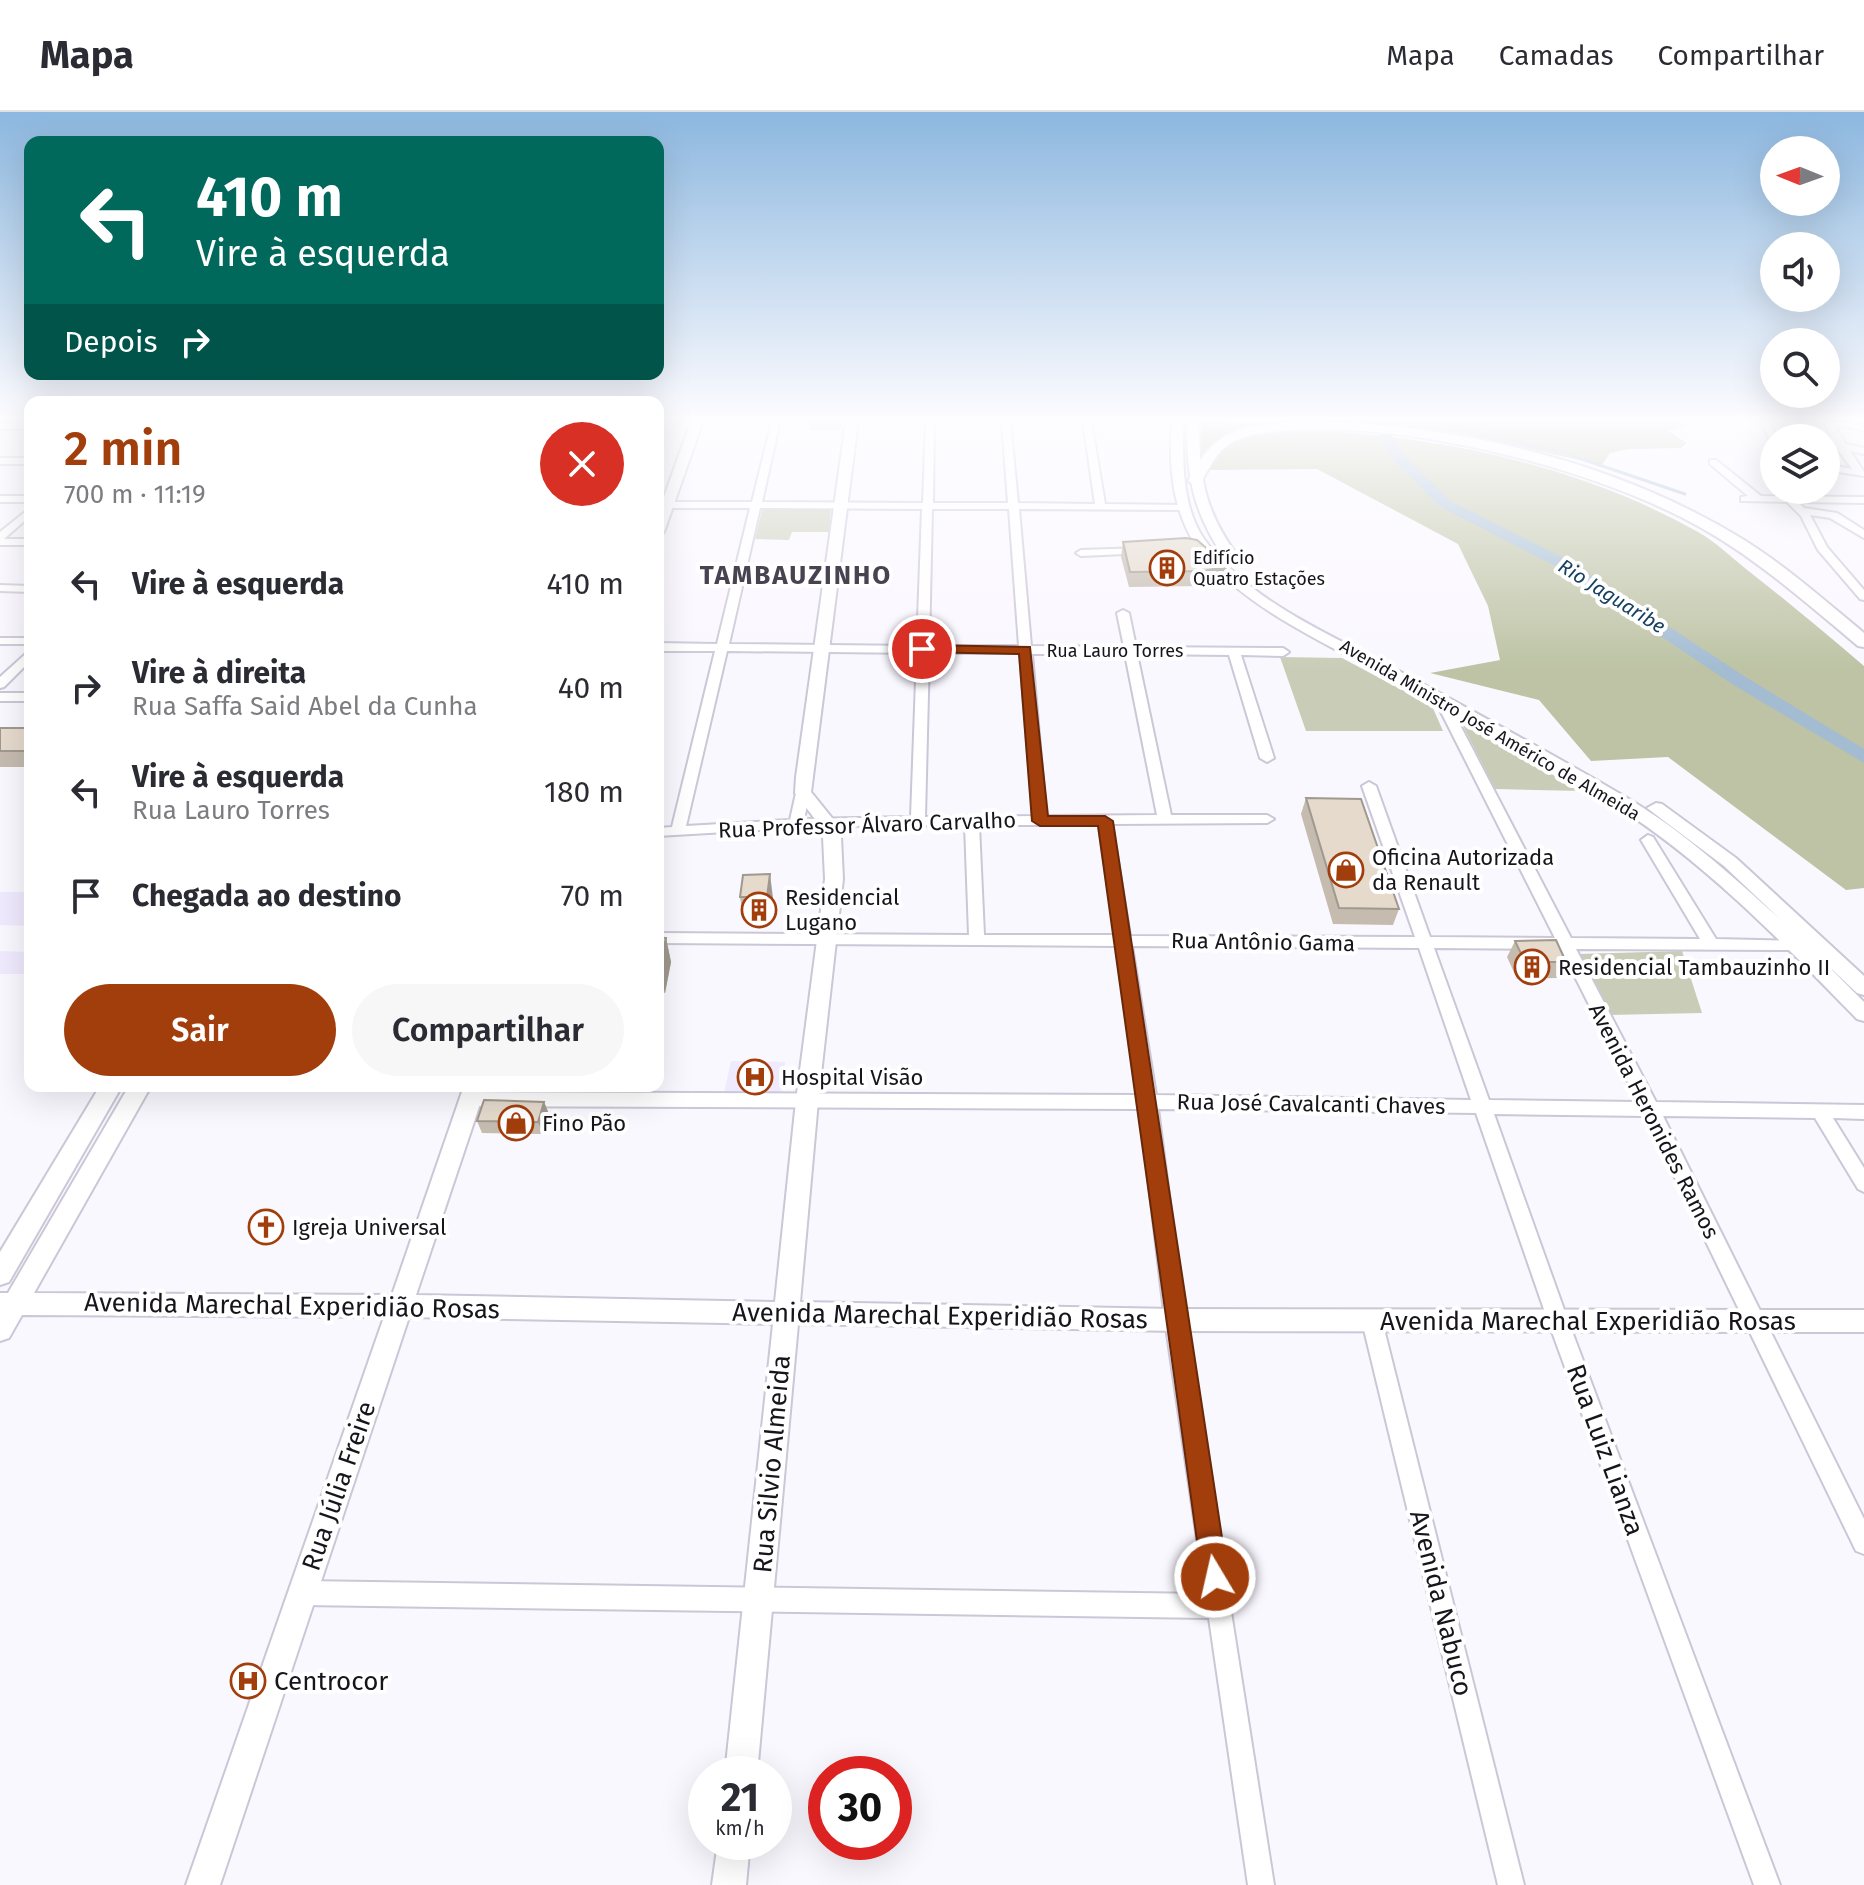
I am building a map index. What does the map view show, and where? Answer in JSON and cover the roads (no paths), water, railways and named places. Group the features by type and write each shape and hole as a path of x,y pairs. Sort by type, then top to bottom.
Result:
{"highway":[{"path":"1666,504 1738,543 1782,574 1864,642"},
{"path":"1680,504 1742,539 1864,632"}],"main road":[{"name":"Avenida Ministro José Américo de Almeida","path":"1183,504 1195,547 1250,589 1292,617 1619,800 1665,831 1746,896 1864,1014"},
{"name":"Avenida Ministro José Américo de Almeida","path":"1201,504 1206,523 1219,543 1240,567 1264,586 1349,638 1640,798 1730,862 1864,988"},
{"path":"826,822 803,793 840,505"},
{"name":"Rua Silvio Almeida","path":"743,1756 807,1101 836,856 826,822"},
{"path":"0,1274 107,1092"},
{"path":"0,1330 8,1304 136,1092"},
{"name":"Rua Júlia Freire","path":"203,1885 473,1092"},
{"name":"Avenida Marechal Experidião Rosas","path":"8,1304 402,1306 1175,1320 1557,1318 1864,1321"},
{"path":"729,1885 732,1860"}],"street":[{"path":"1794,504 1822,548 1864,597"},
{"path":"664,505 1183,507"},
{"path":"678,831 755,505"},
{"path":"918,821 925,506"},
{"path":"1013,506 1040,821"},
{"path":"1801,511 1833,515 1864,535"},
{"path":"0,540 24,517"},
{"path":"0,540 24,542"},
{"path":"1081,553 1160,550"},
{"path":"1848,578 1864,578"},
{"path":"0,588 24,589"},
{"path":"1123,613 1165,821"},
{"path":"0,641 24,641"},
{"name":"Rua Lauro Torres","path":"664,647 1283,652"},
{"path":"1234,652 1267,758"},
{"path":"0,684 24,660"},
{"path":"0,697 24,697"},
{"name":"Avenida Heronides Ramos","path":"1441,700 1651,1110 1864,1543"},
{"name":"Rua Luiz Lianza","path":"1369,786 1557,1318 1767,1885"},
{"path":"796,824 803,793"},
{"name":"Rua Professor Álvaro Carvalho","path":"664,832 826,822 1267,819"},
{"path":"972,821 977,939"},
{"path":"1105,821 1148,1102 1175,1320 1261,1885"},
{"path":"1648,840 1711,944"},
{"name":"Rua Antônio Gama","path":"664,940 679,945 826,937 1819,944"},
{"name":"Rua José Cavalcanti Chaves","path":"473,1092 807,1101 1148,1102 1864,1112"},
{"path":"1820,1112 1864,1184"},
{"name":"Avenida Nabuco","path":"1372,1321 1511,1885"},
{"path":"302,1593 1219,1606"}],"waterway":[{"name":"Rio Jaguaribe","path":"1445,504 1565,565 1738,680 1864,757"}],"place":[{"name":"Edifício Quatro Estações","path":"1167,568"},
{"name":"Oficina Autorizada da Renault","path":"1346,870"},
{"name":"Residencial Lugano","path":"759,910"},
{"name":"Residencial Tambauzinho II","path":"1532,967"},
{"name":"Hospital Visão","path":"755,1077"},
{"name":"Fino Pão","path":"516,1123"},
{"name":"Igreja Universal","path":"266,1227"},
{"name":"Centrocor","path":"248,1681"}],"district":[{"name":"TAMBAUZINHO","path":"796,575"}]}
